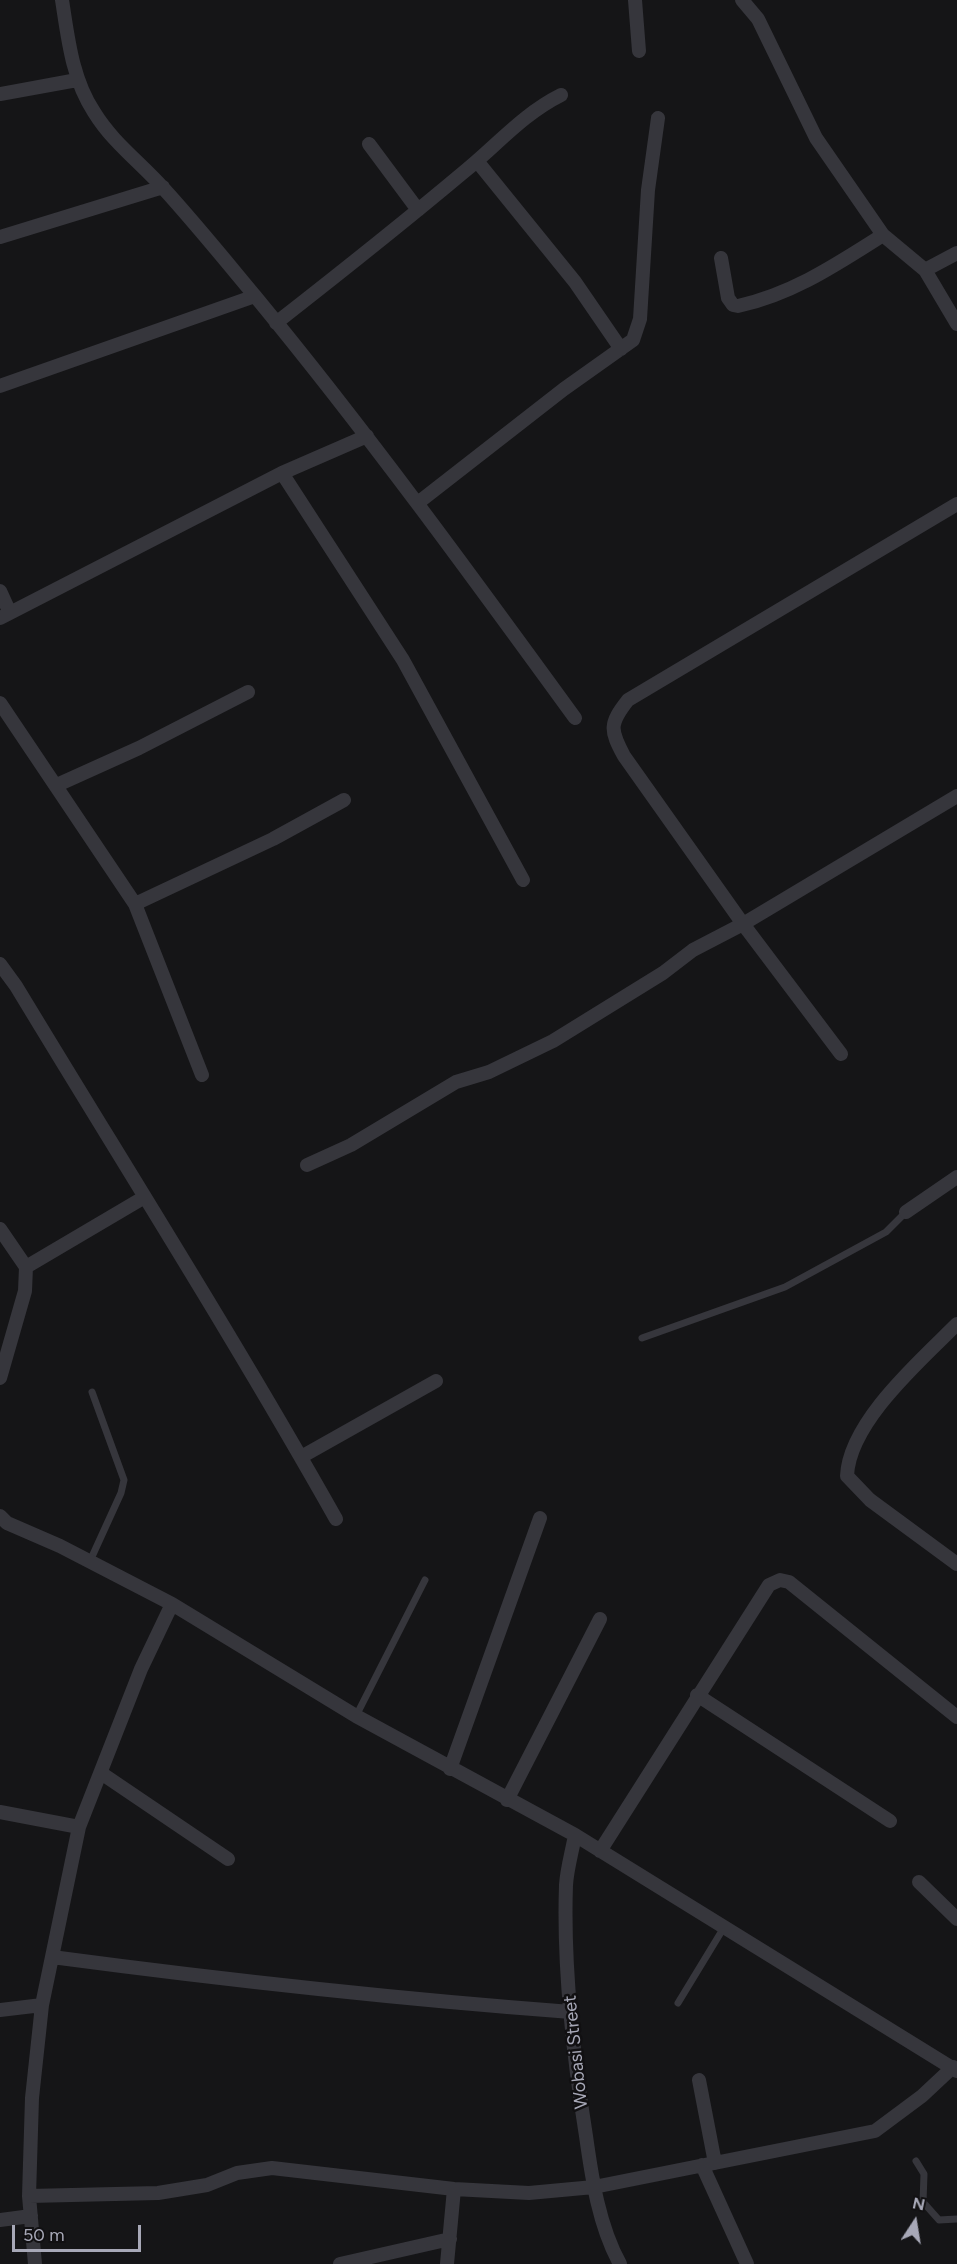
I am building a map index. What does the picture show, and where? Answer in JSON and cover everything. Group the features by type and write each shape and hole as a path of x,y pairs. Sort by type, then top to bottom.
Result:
{"street":[{"path":"62,0 77,80 93,112 118,145 163,187 255,296 367,436 419,502 575,718"},
{"path":"635,0 639,51"},
{"path":"742,0 758,19 816,138 884,235 925,270 957,324"},
{"path":"0,94 77,80"},
{"path":"276,323 418,210 538,106 561,95"},
{"path":"419,502 564,389 633,340 640,319 647,202 658,118"},
{"path":"369,144 418,210"},
{"path":"477,161 575,282 621,349"},
{"path":"0,237 163,187"},
{"path":"721,258 728,298 733,305 738,306 768,300 814,278 884,235"},
{"path":"925,270 957,253"},
{"path":"0,386 255,296"},
{"path":"0,591 5,616 282,473 367,436"},
{"path":"282,473 403,660 523,880"},
{"path":"841,1054 743,924 624,756 613,735 614,718 628,700 957,504"},
{"path":"57,785 139,748 248,692"},
{"path":"0,703 135,904 202,1075"},
{"path":"307,1165 351,1145 456,1082 489,1072 553,1041 663,973 693,950 743,924 957,796"},
{"path":"135,904 273,838 344,800"},
{"path":"0,964 16,986 143,1198 215,1311 336,1519"},
{"path":"906,1212 957,1177"},
{"path":"26,1267 143,1198"},
{"path":"0,1229 26,1267 25,1291 0,1378"},
{"path":"957,1324 897,1383 856,1439 847,1476 870,1500 957,1564"},
{"path":"301,1457 436,1381"},
{"path":"450,1768 540,1518"},
{"path":"2,1522 90,1561 172,1604 356,1716 575,1835 723,1929 955,2069 875,2131 594,2187 529,2193 454,2189 272,2168 237,2173 207,2185 158,2193 29,2196"},
{"path":"600,1851 769,1585 780,1580 789,1582 957,1717"},
{"path":"35,2264 29,2196 32,2098 42,2005 79,1827 141,1669 172,1604"},
{"path":"507,1800 600,1619"},
{"path":"697,1695 890,1821"},
{"path":"101,1773 228,1859"},
{"path":"0,1812 79,1827"},
{"name":"Wobasi Street","path":"575,1835 566,1883 571,2012 579,2096 594,2187 613,2252 620,2264"},
{"path":"918,1882 957,1919"},
{"path":"52,1957 221,1980 400,1999 571,2012"},
{"path":"0,2010 42,2005"},
{"path":"699,2080 708,2164 747,2264"},
{"path":"447,2264 454,2189"},
{"path":"0,2220 31,2216"},
{"path":"340,2264 450,2239"}],"lane":[{"path":"642,1338 785,1287 886,1232 906,1212"},
{"path":"90,1561 121,1493 124,1480 92,1392"},
{"path":"356,1716 425,1580"},
{"path":"678,2003 723,1929"},
{"path":"916,2161 924,2174 923,2202 939,2220 957,2219"}]}
